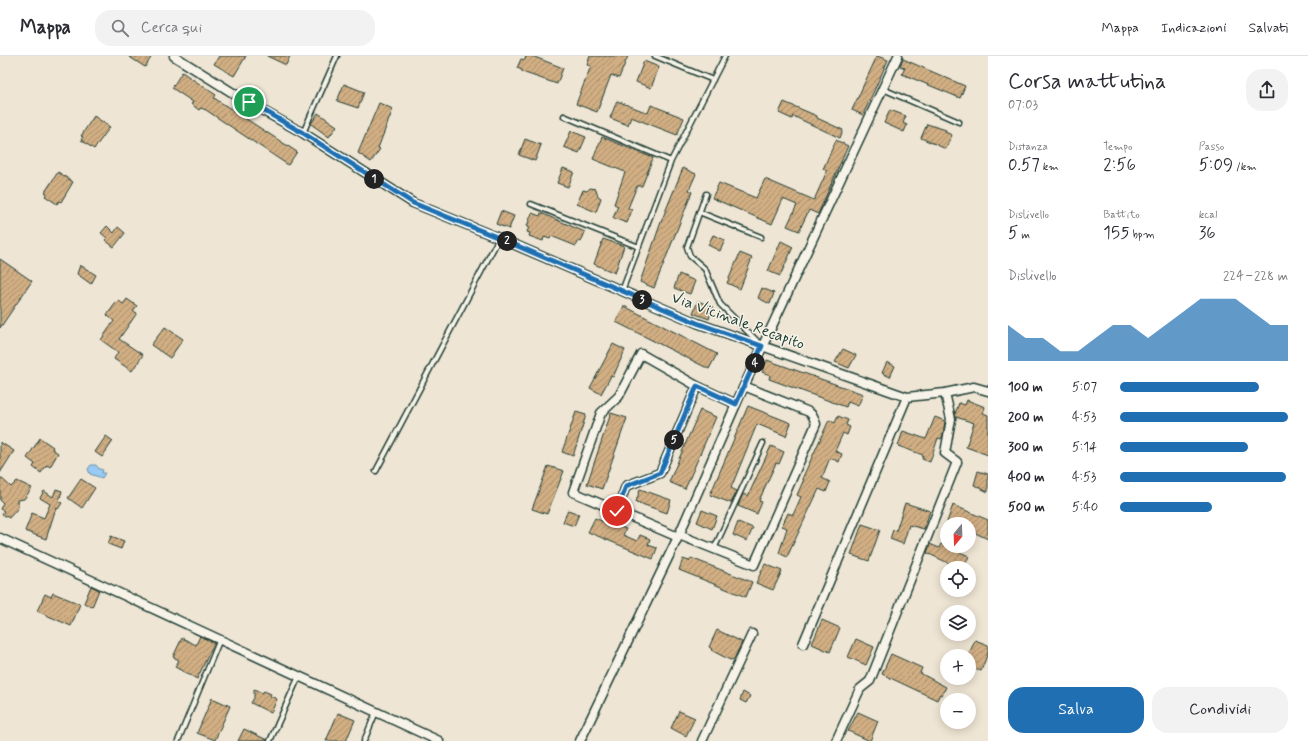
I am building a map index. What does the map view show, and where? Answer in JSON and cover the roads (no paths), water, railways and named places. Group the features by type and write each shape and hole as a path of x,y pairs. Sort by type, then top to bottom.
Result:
{"street":[{"name":"Via Vicinale Recapito","path":"174,56 303,133 413,203 499,238 697,323 907,397 945,393 974,387 988,391"},
{"path":"580,741 679,536 762,346 898,56"},
{"path":"736,404 697,386 640,354 619,396 601,413 574,492 617,511 754,565 816,424 814,416 809,412 744,386"},
{"path":"617,511 626,486 660,473 697,386"},
{"path":"836,741 860,689 870,681 957,462 945,453 951,419 945,393"},
{"path":"802,644 907,397"},
{"path":"0,538 439,741"},
{"path":"702,741 752,634"}],"lane":[{"path":"303,133 337,56"},
{"path":"655,56 713,80"},
{"path":"622,292 672,161 725,56"},
{"path":"883,89 959,122"},
{"path":"564,116 672,161"},
{"path":"706,194 687,247 690,256 705,269 720,304 762,346"},
{"path":"531,204 639,247"},
{"path":"699,212 761,237"},
{"path":"376,471 499,238"},
{"path":"714,549 763,443"},
{"path":"178,741 220,639"},
{"path":"270,741 299,676"},
{"path":"364,741 376,712"}],"water":[{"path":"91,465 96,465 99,469 103,470 102,473 105,473 102,478 90,474 88,469"}]}
